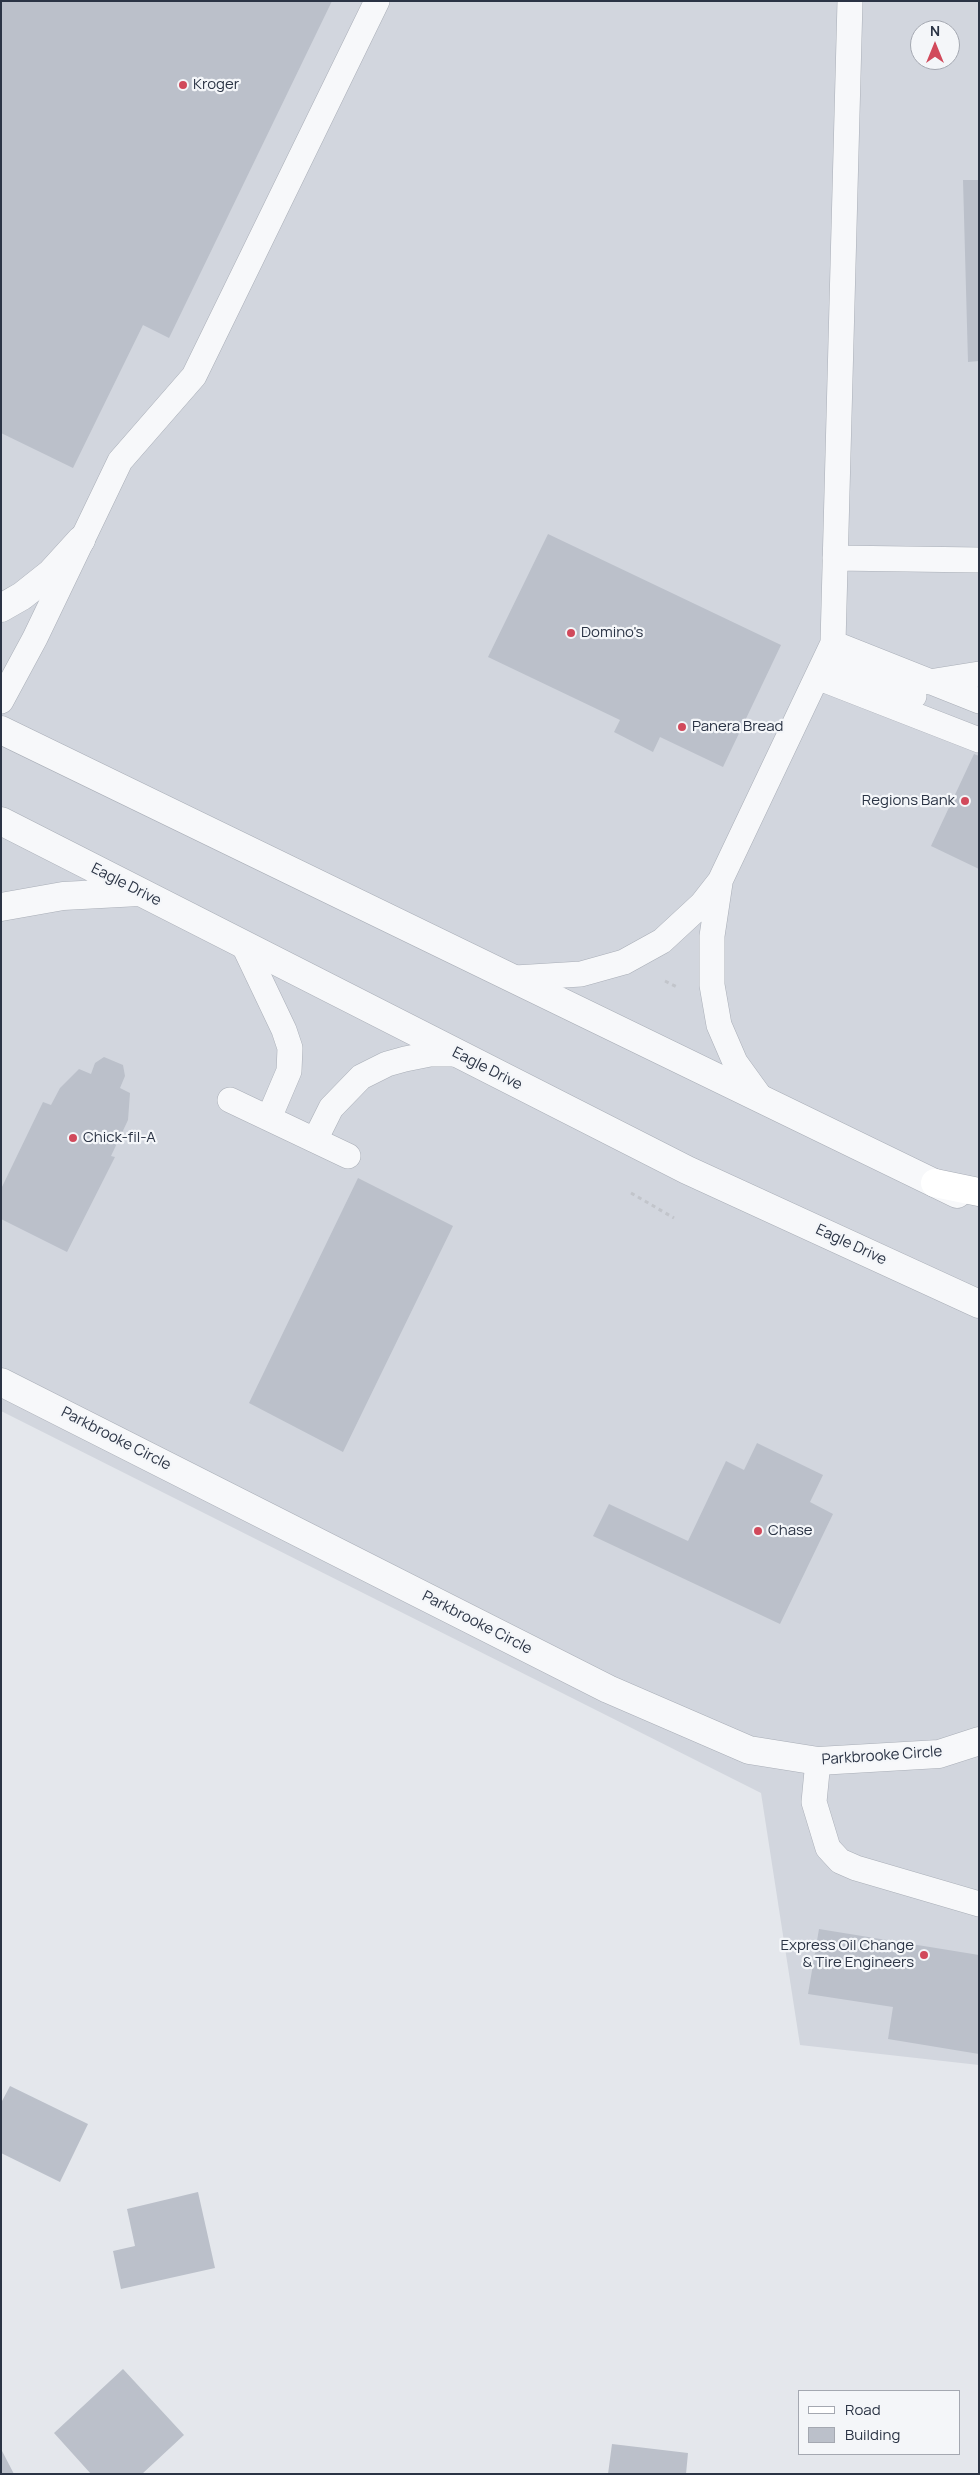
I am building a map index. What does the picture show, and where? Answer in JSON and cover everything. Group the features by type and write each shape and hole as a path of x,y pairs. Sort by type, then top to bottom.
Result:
{"main road":[{"path":"936,1183 979,1192"}],"street":[{"path":"1,608 22,596 51,572 81,540"},
{"path":"1,730 979,1205"},
{"name":"Eagle Drive","path":"1,821 687,1170 979,1304"},
{"path":"1,907 63,896 140,892"},
{"name":"Parkbrooke Circle","path":"1,1382 608,1689 750,1750 818,1762 939,1754 979,1742"}],"lane":[{"path":"1,701 35,638 120,461 194,376 377,1"},
{"path":"515,978 581,974 609,967 636,956 662,941 684,924 720,881 825,660 835,558 850,1"},
{"path":"835,558 979,560"},
{"path":"825,660 929,682 979,690"},
{"path":"825,660 979,723"},
{"path":"825,660 979,740"},
{"path":"929,682 979,674"},
{"path":"929,682 979,701"},
{"path":"720,881 712,936 712,985 720,1026 735,1062 761,1098"},
{"path":"244,946 284,1030 290,1048 289,1071 268,1118"},
{"path":"315,1140 331,1108 361,1077 387,1064 405,1059 430,1054 456,1054"},
{"path":"230,1100 348,1156"},
{"path":"818,1762 814,1802 828,1848 840,1861 856,1868 979,1904"}],"path":[{"path":"662,980 680,988"},
{"path":"631,1193 674,1218"}],"shaded area":[{"path":"1,1 979,1 979,2065 800,2045 761,1793 1,1411"}],"building":[{"path":"1,1 332,1 169,338 143,325 73,468 1,433"},
{"path":"963,180 979,180 979,361 968,362"},
{"path":"548,534 781,645 723,767 660,737 653,752 614,732 620,720 488,657"},
{"name":"Regions Bank","path":"974,754 979,756 979,869 931,846"},
{"name":"Chick-fil-A","path":"104,1057 123,1065 125,1076 120,1088 130,1093 128,1120 111,1156 115,1157 67,1252 1,1219 1,1189 43,1102 51,1105 60,1088 79,1069 91,1074 95,1063"},
{"path":"358,1178 453,1226 343,1452 249,1403"},
{"name":"Chase","path":"757,1443 823,1475 810,1502 833,1514 780,1624 593,1536 609,1504 688,1541 726,1461 744,1470"},
{"path":"819,1929 979,1955 979,2054 888,2039 893,2007 808,1994"},
{"path":"10,2086 88,2124 60,2182 1,2153 1,2103"},
{"path":"198,2192 215,2268 121,2289 113,2251 135,2246 127,2209"},
{"path":"123,2369 184,2435 142,2474 91,2474 54,2433"},
{"path":"612,2444 688,2453 686,2474 608,2474"},
{"path":"1,2449 14,2474 1,2474"}],"place":[{"name":"Kroger","path":"183,85"},
{"name":"Domino's","path":"571,633"},
{"name":"Panera Bread","path":"682,727"},
{"name":"Regions Bank","path":"965,801"},
{"name":"Chick-fil-A","path":"73,1138"},
{"name":"Chase","path":"758,1531"},
{"name":"Express Oil Change & Tire Engineers","path":"924,1955"}]}
